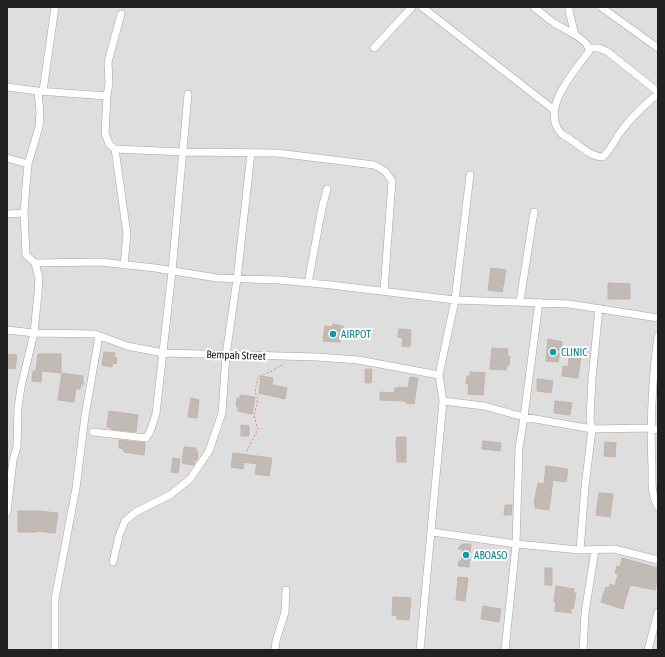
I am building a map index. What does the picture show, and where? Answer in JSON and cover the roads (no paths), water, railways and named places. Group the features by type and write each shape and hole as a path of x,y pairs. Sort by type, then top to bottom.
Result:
{"street":[{"path":"7,512 10,456 17,447 18,408 21,387 34,333 39,278 35,263 26,255 24,214 28,164 39,127 40,91 55,7"},
{"path":"374,48 412,7"},
{"path":"422,7 554,110"},
{"path":"534,7 575,35 589,48"},
{"path":"570,7 569,11 575,35"},
{"path":"601,7 658,48"},
{"path":"121,14 108,62 109,83 105,133 109,144 115,149 183,152 277,153 374,165 385,171 392,181 384,291"},
{"path":"589,48 599,48 608,52 657,96 635,115 610,150 603,157 598,157 588,152 562,134 556,122 554,110 556,100 589,51 589,48"},
{"path":"7,86 40,91 107,96"},
{"path":"93,432 146,438 150,432 156,414 172,271 188,94"},
{"path":"115,149 127,234 124,265"},
{"path":"113,562 118,536 125,521 136,512 170,495 190,479 209,451 222,413 226,355 237,279 251,153"},
{"path":"7,158 28,164"},
{"path":"420,650 443,401 439,375 455,300 470,175"},
{"path":"308,283 326,189"},
{"path":"520,301 534,212"},
{"path":"7,214 24,214"},
{"path":"35,263 100,262 217,278 308,283 455,300 520,301 569,304 658,318"},
{"path":"506,650 516,544 519,448 539,302"},
{"path":"580,550 585,486 592,429 590,419 592,379 599,308"},
{"name":"Bempah Street","path":"7,330 34,333 79,333 99,336 127,346 163,353 317,357 358,360 439,375"},
{"path":"55,650 55,599 76,488 85,416 99,336"},
{"path":"658,336 656,354 655,429 652,485 655,501 658,507"},
{"path":"443,401 484,406 524,417 592,429 655,429"},
{"path":"432,532 516,544 580,550 614,549 658,560"},
{"path":"583,650 585,613 595,550"},
{"path":"275,650 284,612 286,590"},
{"path":"648,650 658,612"}],"place":[{"name":"AIRPOT","path":"333,334"},
{"name":"CLINIC","path":"553,352"},
{"name":"ABOASO","path":"466,555"}]}
